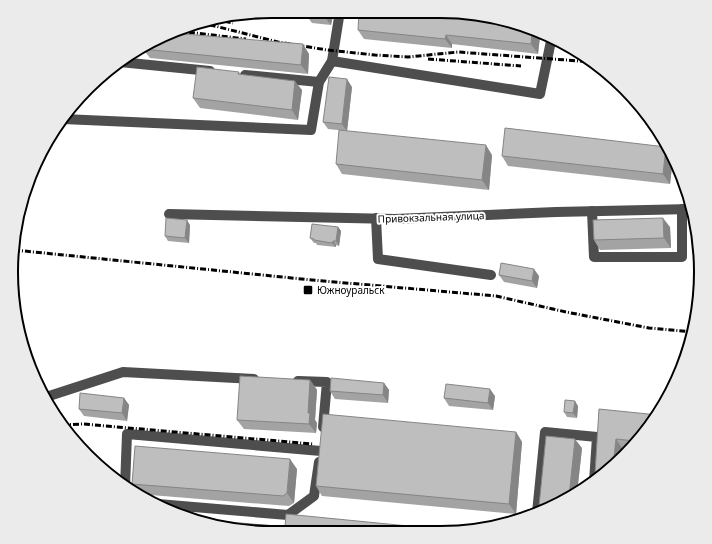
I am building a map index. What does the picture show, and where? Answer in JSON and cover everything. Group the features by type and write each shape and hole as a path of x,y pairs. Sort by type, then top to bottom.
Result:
{"street":[{"path":"68,120 311,130 319,82 332,61 339,18"},
{"path":"332,61 540,94 551,43"},
{"path":"128,63 319,82"},
{"path":"592,211 594,257 682,257 682,209"},
{"name":"Привокзальная улица","path":"169,214 395,219 592,211 686,209"},
{"path":"376,218 378,259 491,275"},
{"path":"50,395 123,372 264,379"},
{"path":"171,505 288,515 314,496 327,382 288,380"},
{"path":"538,507 545,432 597,437 595,474"},
{"path":"125,479 127,434 321,443"}],"building":[{"path":"359,18 440,18 473,20 490,23 532,35 531,44 446,35 445,39 358,30"},
{"path":"183,34 303,44 301,65 149,50"},
{"path":"197,67 295,81 292,110 193,98"},
{"path":"329,77 347,79 342,124 323,122"},
{"path":"505,128 661,146 665,155 663,174 502,156"},
{"path":"339,130 486,145 482,180 336,164"},
{"path":"166,218 187,220 185,238 165,236"},
{"path":"663,218 664,238 594,240 593,220"},
{"path":"312,224 338,227 336,241 333,241 332,243 310,238"},
{"path":"501,263 534,269 532,281 499,275"},
{"path":"240,376 310,380 308,413 310,413 309,424 237,420"},
{"path":"331,378 384,383 383,395 330,391"},
{"path":"446,384 490,389 488,403 444,398"},
{"path":"80,393 124,398 122,413 79,409"},
{"path":"565,400 575,401 573,413 564,412"},
{"path":"599,409 650,414 642,427 630,440 616,439 614,457 595,474"},
{"path":"323,414 516,432 509,504 316,486"},
{"path":"546,436 575,439 570,490 539,506"},
{"path":"135,446 290,459 287,493 283,496 132,484"},
{"path":"286,514 408,526 285,526"},
{"path":"225,522 274,526 239,524"}],"railway":[{"path":"228,22 233,23"},
{"path":"212,25 278,42 327,50 375,55 408,57 458,52 581,61"},
{"path":"187,32 246,39"},
{"path":"428,59 521,66"},
{"path":"19,251 312,280 496,296 566,312 649,328 687,331"},
{"path":"69,425 83,424 313,444"}],"place":[{"name":"Южноуральск","path":"308,290"}]}
